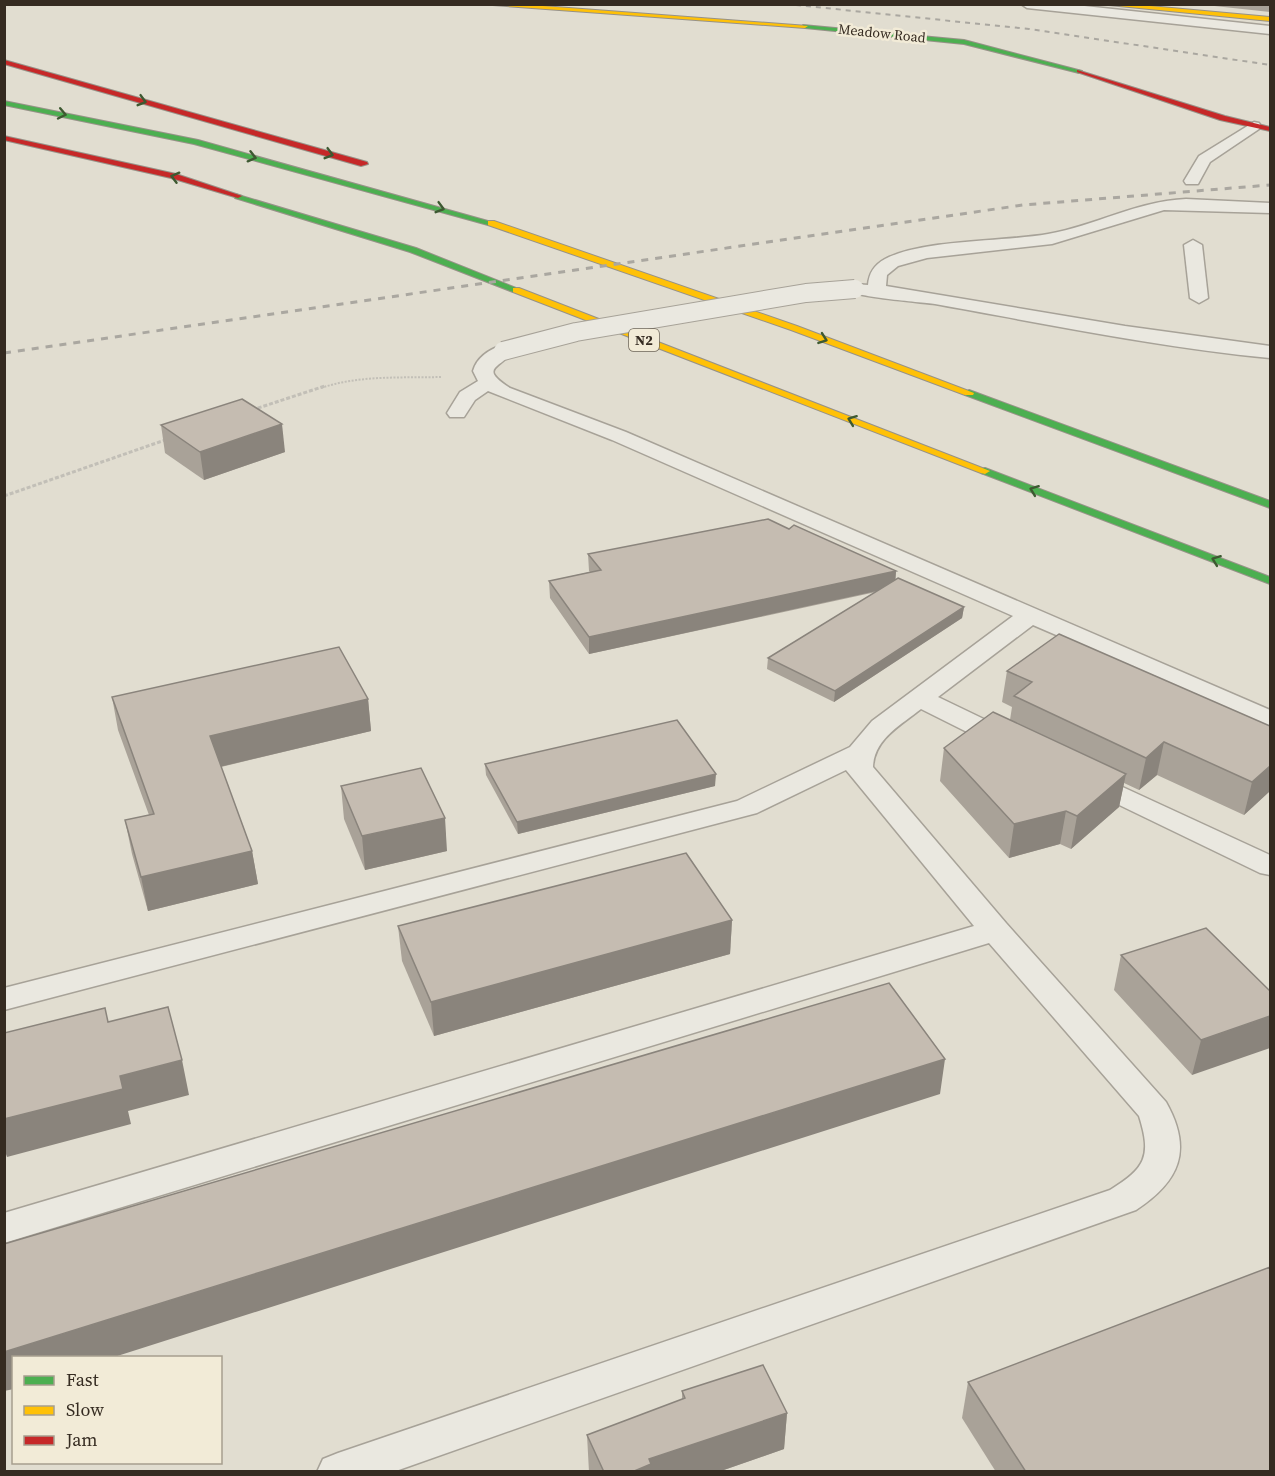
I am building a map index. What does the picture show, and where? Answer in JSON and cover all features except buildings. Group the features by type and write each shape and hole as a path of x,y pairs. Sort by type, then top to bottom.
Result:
{"main road":[{"name":"Meadow Road","path":"482,4 851,29 964,42 1062,64 1254,126 1270,129"},
{"path":"1102,4 1270,19"},
{"path":"4,62 379,169"},
{"path":"4,103 195,142 492,223 794,328"},
{"name":"N2","path":"4,138 173,176 413,250 1270,581"},
{"path":"24,157 138,180 252,209 410,257 689,358"},
{"path":"489,208 794,328 1270,505"}],"lane":[{"path":"1027,4 1270,30"},
{"path":"1192,181 1204,159 1254,126"},
{"path":"877,290 878,275 883,268 892,262 926,253 1052,239 1164,205 1270,208"},
{"path":"1193,245 1199,298"},
{"path":"1270,352 877,290 855,289 806,293 576,332 503,351 487,359 482,368 486,380 503,392 620,436 1270,719"},
{"path":"1200,342 1204,322"},
{"path":"457,413 467,396 486,380"},
{"path":"338,1472 1123,1200 1150,1184 1162,1161 1164,1137 1154,1111 995,930 870,784 859,768 859,753 866,741 881,727 1031,615"},
{"path":"919,699 1025,749"},
{"path":"4,999 747,807 859,753"},
{"path":"1068,770 1270,866"},
{"path":"4,1228 995,930"}],"path":[{"path":"244,412 338,382 377,378 486,380"},
{"path":"4,496 178,435"}],"railway":[{"path":"786,4 1029,29 1270,65"},
{"path":"4,353 1023,205 1270,185"}],"traffic: fast":[{"path":"805,26 964,42 1079,71"},
{"path":"4,103 195,142 491,223"},
{"path":"238,196 413,250 516,290"},
{"path":"969,393 1270,505"},
{"path":"985,471 1270,581"}],"traffic: slow":[{"path":"482,4 805,26"},
{"path":"1102,4 1270,19"},
{"path":"491,223 794,328 969,393"},
{"path":"516,290 985,471"}],"traffic: jam":[{"path":"4,62 364,164"},
{"path":"1079,71 1223,118 1270,129"},
{"path":"4,138 173,176 238,196"}]}
